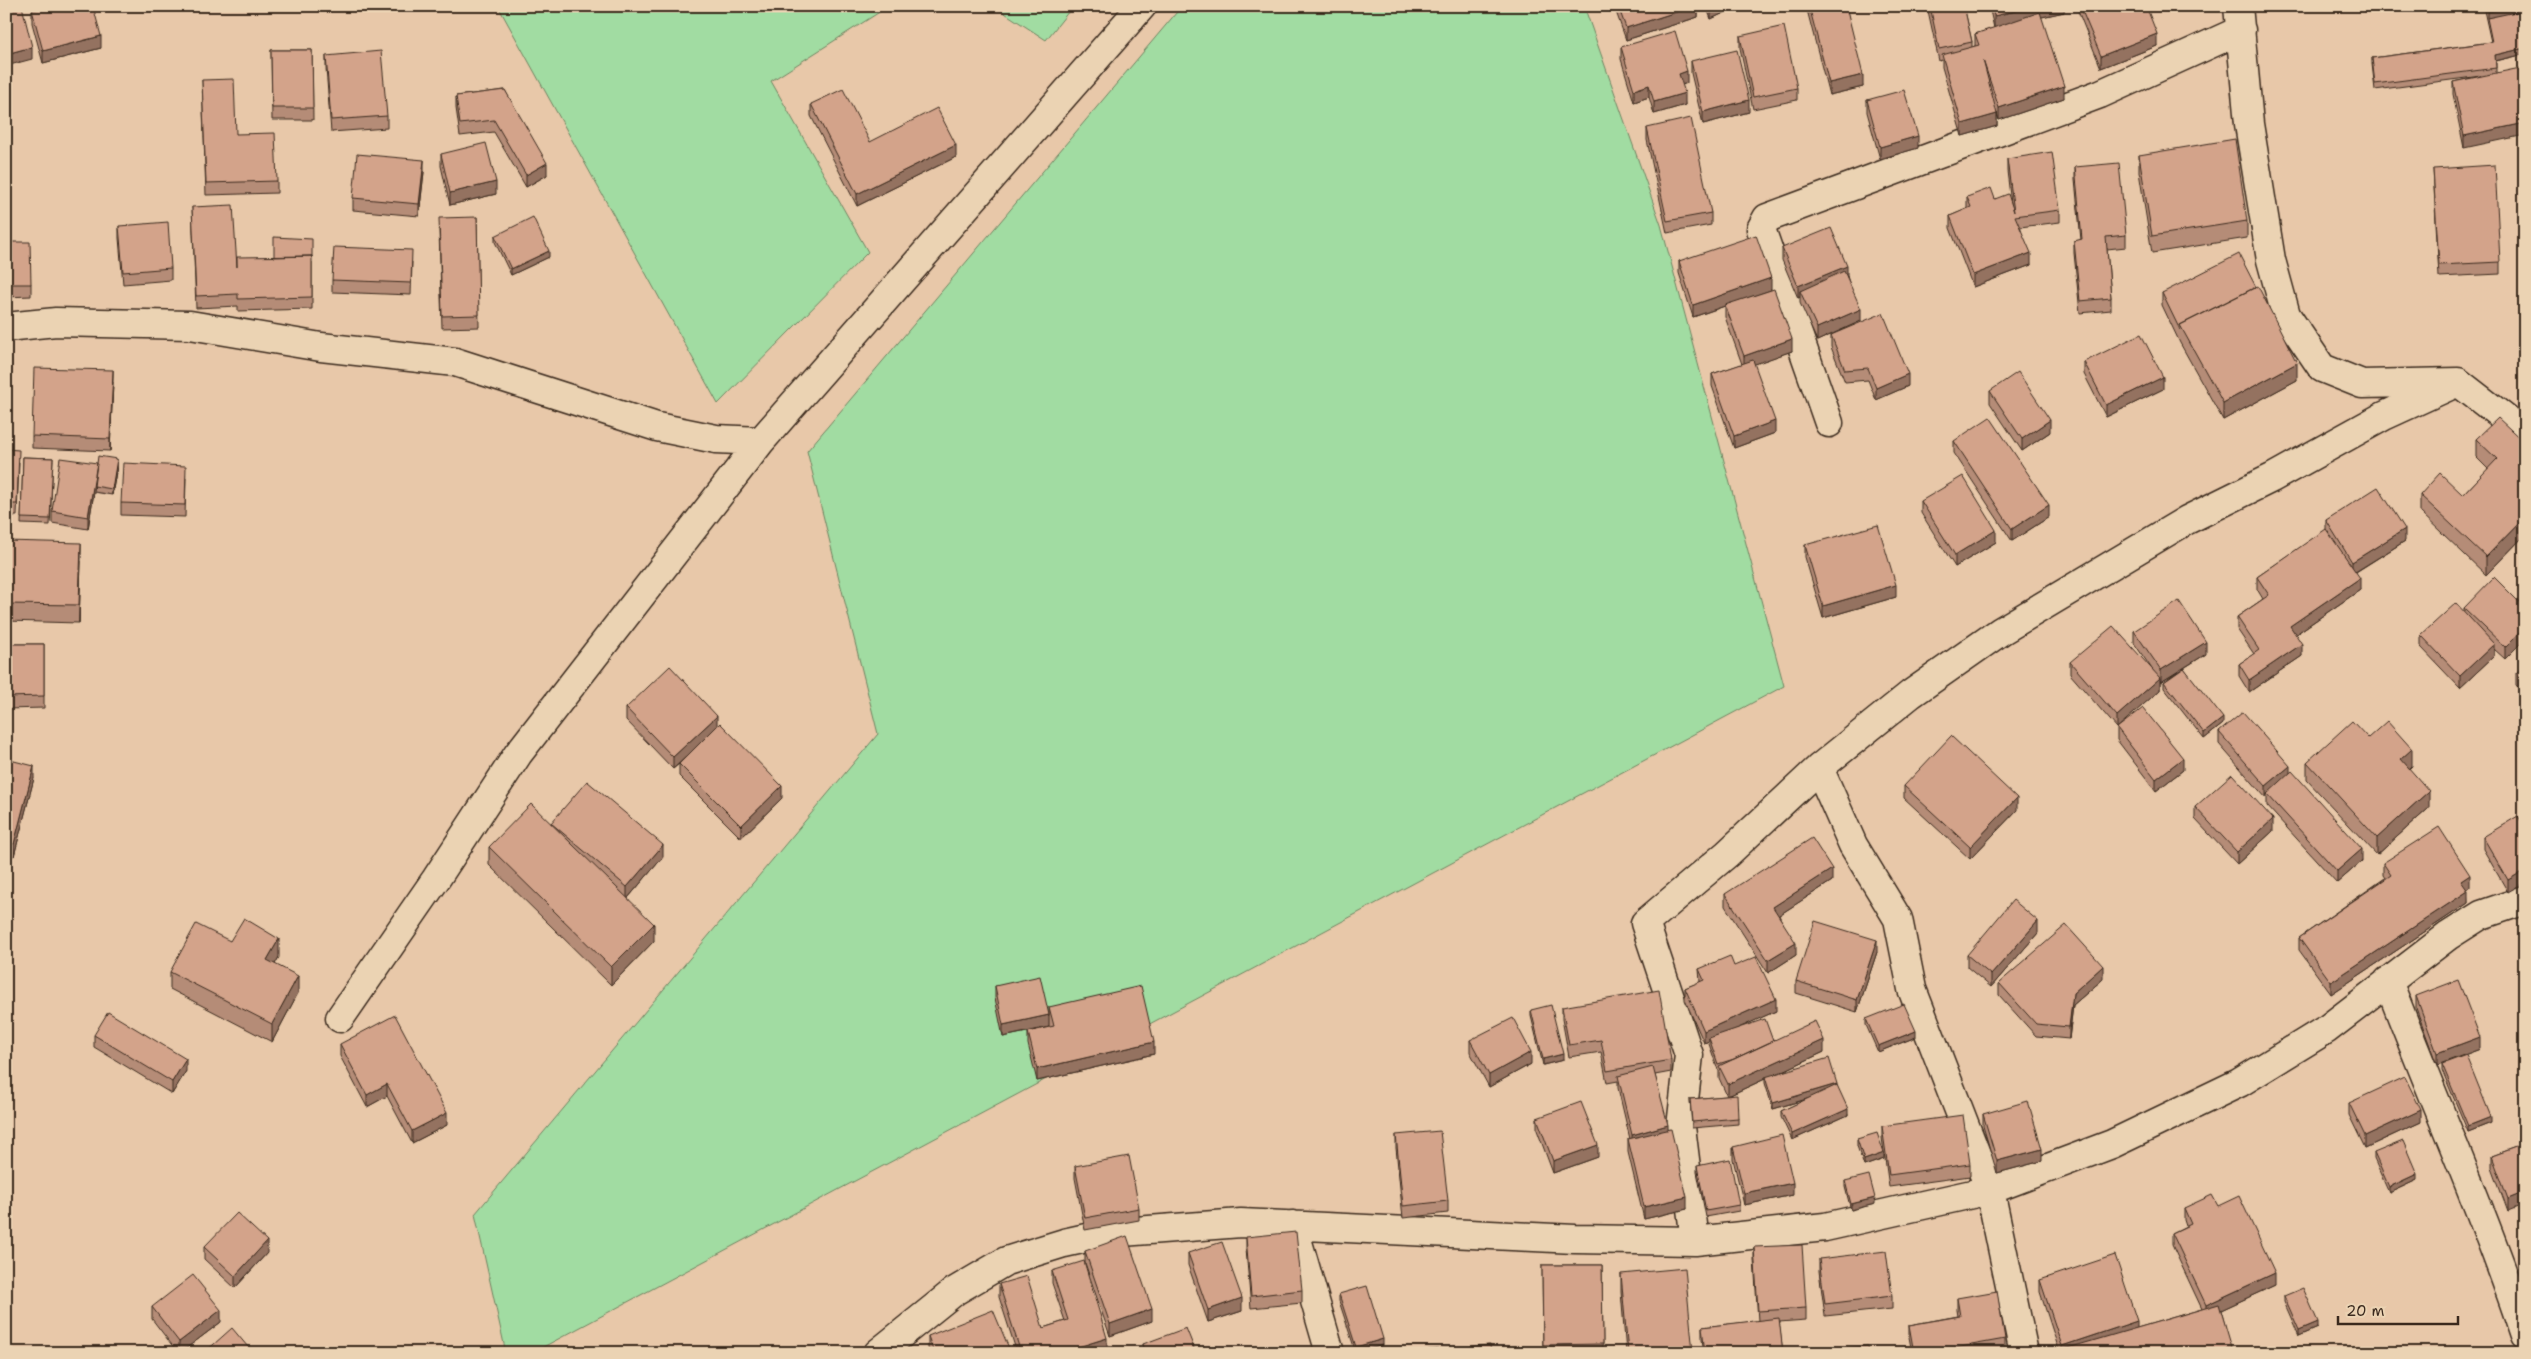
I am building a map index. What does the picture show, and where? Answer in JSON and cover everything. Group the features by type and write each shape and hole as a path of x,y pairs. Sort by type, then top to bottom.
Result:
{"street":[{"path":"340,1018 436,879 518,754 761,441 1142,6"},
{"path":"1829,423 1761,229 1767,218 2100,94 2239,18 2249,124 2271,260 2286,315 2322,368 2362,384 2458,382 2522,426"},
{"path":"6,327 56,322 190,325 321,347 455,362 657,427 716,439 761,441"},
{"path":"1695,1241 1681,1127 1689,1055 1645,923 1727,854 1819,768 1911,694 2001,631 2187,520 2272,478 2384,416 2458,382"},
{"path":"1819,768 1853,846 1898,919 1912,989 1990,1190 2024,1353"},
{"path":"878,1353 955,1290 1006,1261 1064,1243 1109,1233 1241,1223 1576,1239 1695,1241 1825,1227 1990,1190 2112,1144 2239,1083 2327,1029 2388,980 2448,936 2481,915 2525,900"},
{"path":"2388,980 2430,1092 2498,1255 2525,1335"},
{"path":"1294,1225 1330,1353"}],"green space":[{"path":"498,6 889,6 771,81 868,252 718,404"},
{"path":"994,6 1073,6 1046,40"},
{"path":"1182,6 1584,6 1661,225 1784,686 532,1353 506,1353 475,1214 878,734 807,451"}],"building":[{"path":"6,6 22,6 32,47 6,54"},
{"path":"49,6 93,6 101,36 43,51 32,10"},
{"path":"1618,6 1695,6 1626,28"},
{"path":"1809,6 1846,6 1863,75 1829,83"},
{"path":"1930,6 1964,6 1972,42 1939,49"},
{"path":"1992,6 2037,6 1994,16"},
{"path":"2080,6 2146,6 2157,34 2101,56"},
{"path":"2486,6 2514,6 2487,12"},
{"path":"2525,10 2525,48 2495,55 2496,68 2375,84 2372,58 2492,42 2487,18"},
{"path":"2040,12 2064,86 1999,108 1983,60 1997,114 1962,124 1942,55 1979,45 1975,34"},
{"path":"1784,26 1797,88 1753,97 1740,36"},
{"path":"1675,31 1687,71 1679,74 1685,93 1654,102 1649,85 1634,90 1621,47"},
{"path":"271,50 312,50 313,108 272,108"},
{"path":"1737,50 1749,100 1703,112 1691,61"},
{"path":"381,51 387,116 331,120 326,56"},
{"path":"2525,67 2525,123 2464,136 2453,82"},
{"path":"234,79 236,134 275,133 277,181 206,183 202,80"},
{"path":"843,89 870,142 937,108 956,145 857,194 811,104"},
{"path":"505,90 547,163 526,175 494,120 460,124 456,96"},
{"path":"1904,90 1918,136 1880,147 1867,100"},
{"path":"1691,118 1711,213 1667,221 1647,128"},
{"path":"2235,139 2247,221 2152,236 2139,155"},
{"path":"486,143 496,182 450,193 441,154"},
{"path":"2052,152 2060,210 2015,216 2031,253 1973,275 1950,216 1971,207 1967,197 1991,188 1995,199 2008,194 2014,212 2007,159"},
{"path":"357,154 424,160 419,204 353,198"},
{"path":"2119,163 2126,235 2106,237 2111,298 2080,301 2074,241 2082,239 2075,167"},
{"path":"2495,165 2500,262 2439,265 2433,169"},
{"path":"233,205 237,267 237,257 312,256 312,297 238,299 238,294 196,296 192,207"},
{"path":"477,217 479,315 442,316 439,218"},
{"path":"533,217 549,251 511,269 495,236"},
{"path":"168,222 171,268 123,272 119,226"},
{"path":"1831,228 1847,266 1798,286 1782,248"},
{"path":"1756,235 1771,278 1693,305 1679,261"},
{"path":"274,237 312,239 312,256 274,257"},
{"path":"6,242 30,242 31,284 6,284"},
{"path":"334,247 412,250 411,283 332,280"},
{"path":"2239,254 2256,287 2180,325 2180,330 2162,293"},
{"path":"1844,271 1861,309 1817,328 1800,291"},
{"path":"2258,286 2297,363 2223,403 2180,325"},
{"path":"1774,289 1792,339 1744,356 1725,305"},
{"path":"1883,313 1908,374 1876,388 1868,368 1845,370 1831,335"},
{"path":"2141,334 2163,377 2106,405 2084,362"},
{"path":"1753,360 1775,421 1734,436 1712,374"},
{"path":"34,368 113,370 110,439 32,436"},
{"path":"2018,372 2050,420 2022,439 1990,391"},
{"path":"1990,417 2049,505 2012,529 1954,441"},
{"path":"2498,418 2525,443 2525,517 2486,557 2420,495 2440,473 2463,495 2497,459 2476,439"},
{"path":"6,449 19,450 17,504 6,504"},
{"path":"98,456 117,459 112,489 94,486"},
{"path":"23,457 53,458 50,519 21,518"},
{"path":"60,458 97,463 88,517 52,511"},
{"path":"123,463 186,466 185,505 121,503"},
{"path":"1963,476 1996,530 1955,555 1921,501"},
{"path":"2378,487 2405,529 2352,562 2326,520"},
{"path":"1878,525 1896,585 1823,606 1805,545"},
{"path":"2326,529 2360,578 2290,626 2302,644 2249,680 2239,664 2259,650 2237,617 2269,595 2257,577"},
{"path":"6,541 81,543 79,605 6,604"},
{"path":"2494,577 2525,608 2525,627 2505,647 2464,608"},
{"path":"2179,601 2206,642 2161,670 2134,631"},
{"path":"2456,603 2494,644 2460,676 2421,635"},
{"path":"2113,626 2160,678 2117,716 2070,662"},
{"path":"6,644 44,644 44,696 6,697"},
{"path":"670,666 717,716 673,757 626,708"},
{"path":"2525,666 2525,683 2516,673"},
{"path":"2184,668 2223,718 2204,733 2164,682"},
{"path":"2143,708 2183,758 2156,779 2117,728"},
{"path":"2243,712 2290,766 2266,786 2219,732"},
{"path":"2352,721 2368,738 2387,721 2412,749 2401,759 2429,791 2377,838 2307,762"},
{"path":"720,723 782,786 741,826 679,764"},
{"path":"1951,736 2017,798 1970,847 1904,786"},
{"path":"6,759 34,766 14,844 6,842"},
{"path":"2292,771 2362,849 2337,871 2267,794"},
{"path":"2232,774 2273,819 2237,852 2195,807"},
{"path":"587,781 663,845 627,887 551,823"},
{"path":"531,804 654,924 611,967 489,847"},
{"path":"2518,816 2525,827 2525,870 2508,880 2483,837"},
{"path":"2439,827 2470,875 2461,881 2468,891 2331,982 2299,938 2391,875 2383,863"},
{"path":"1812,838 1832,869 1773,907 1796,943 1768,960 1725,894"},
{"path":"2013,900 2038,921 1991,975 1967,955"},
{"path":"244,918 279,939 267,960 298,976 272,1024 170,972 196,924 230,941"},
{"path":"1815,921 1877,940 1857,1000 1796,981"},
{"path":"2066,925 2103,966 2073,993 2069,1027 2036,1024 1999,983"},
{"path":"1730,956 1734,966 1756,957 1776,999 1704,1031 1685,988 1704,980 1699,969"},
{"path":"1040,976 1049,1015 1003,1025 995,986"},
{"path":"2458,980 2480,1037 2437,1053 2416,996"},
{"path":"1141,986 1154,1042 1037,1069 1028,1032 1054,1026 1049,1007"},
{"path":"1659,990 1671,1060 1607,1071 1601,1040 1569,1045 1562,1007"},
{"path":"1904,1004 1916,1031 1878,1046 1866,1019"},
{"path":"1551,1005 1563,1054 1543,1059 1531,1010"},
{"path":"108,1012 186,1059 172,1082 94,1035"},
{"path":"395,1015 447,1113 412,1131 387,1084 367,1095 340,1044"},
{"path":"1513,1018 1531,1052 1489,1075 1470,1040"},
{"path":"1765,1019 1773,1041 1734,1059 1718,1064 1709,1038"},
{"path":"1815,1021 1824,1040 1728,1084 1719,1066"},
{"path":"2466,1055 2491,1117 2468,1126 2442,1064"},
{"path":"1829,1058 1837,1084 1773,1103 1765,1077"},
{"path":"1653,1067 1668,1125 1632,1135 1618,1076"},
{"path":"2405,1077 2421,1110 2365,1136 2349,1103"},
{"path":"1837,1085 1848,1109 1792,1134 1781,1111"},
{"path":"1737,1095 1738,1118 1692,1122 1690,1099"},
{"path":"2028,1101 2042,1149 1997,1161 1983,1114"},
{"path":"1581,1102 1598,1145 1553,1161 1537,1118"},
{"path":"1963,1115 1970,1164 1889,1175 1882,1126"},
{"path":"1671,1129 1687,1197 1644,1207 1628,1139"},
{"path":"1440,1131 1448,1201 1403,1206 1396,1135"},
{"path":"1877,1133 1884,1153 1864,1160 1857,1139"},
{"path":"1782,1135 1793,1183 1744,1193 1733,1147"},
{"path":"2403,1141 2417,1174 2389,1187 2374,1153"},
{"path":"2525,1144 2525,1192 2508,1199 2492,1156"},
{"path":"1129,1156 1139,1208 1085,1218 1075,1166"},
{"path":"1730,1159 1739,1205 1706,1211 1697,1166"},
{"path":"1869,1175 1875,1198 1851,1204 1845,1181"},
{"path":"2212,1195 2218,1206 2239,1196 2275,1273 2206,1305 2172,1233 2191,1224 2184,1208"},
{"path":"237,1213 267,1241 235,1276 204,1247"},
{"path":"1296,1232 1302,1290 1251,1296 1246,1237"},
{"path":"1127,1236 1152,1309 1110,1324 1085,1251"},
{"path":"1222,1242 1242,1298 1208,1310 1188,1253"},
{"path":"1802,1245 1806,1308 1758,1311 1754,1247"},
{"path":"1886,1251 1892,1296 1825,1304 1819,1259"},
{"path":"2115,1255 2137,1321 2062,1346 2040,1280"},
{"path":"1084,1261 1107,1338 1059,1353 1021,1353 999,1284 1027,1276 1043,1328 1068,1320 1052,1271"},
{"path":"1542,1265 1602,1265 1603,1344 1543,1345"},
{"path":"1685,1268 1693,1353 1628,1353 1621,1274"},
{"path":"193,1275 221,1310 179,1342 152,1307"},
{"path":"1367,1286 1383,1339 1356,1347 1339,1294"},
{"path":"2303,1288 2318,1322 2299,1330 2284,1296"},
{"path":"1997,1291 2005,1339 1927,1353 1914,1353 1909,1325 1960,1316 1957,1298"},
{"path":"2219,1304 2232,1348 2217,1353 2051,1353"},
{"path":"993,1310 1011,1353 934,1353 928,1336"},
{"path":"1779,1318 1783,1353 1705,1353 1702,1327"},
{"path":"232,1328 253,1353 204,1353"},
{"path":"1186,1328 1196,1353 1146,1353 1143,1344"},
{"path":"1490,1345 1491,1353 1428,1353 1428,1350"},
{"path":"1868,1346 1869,1353 1828,1353 1828,1349"}]}
